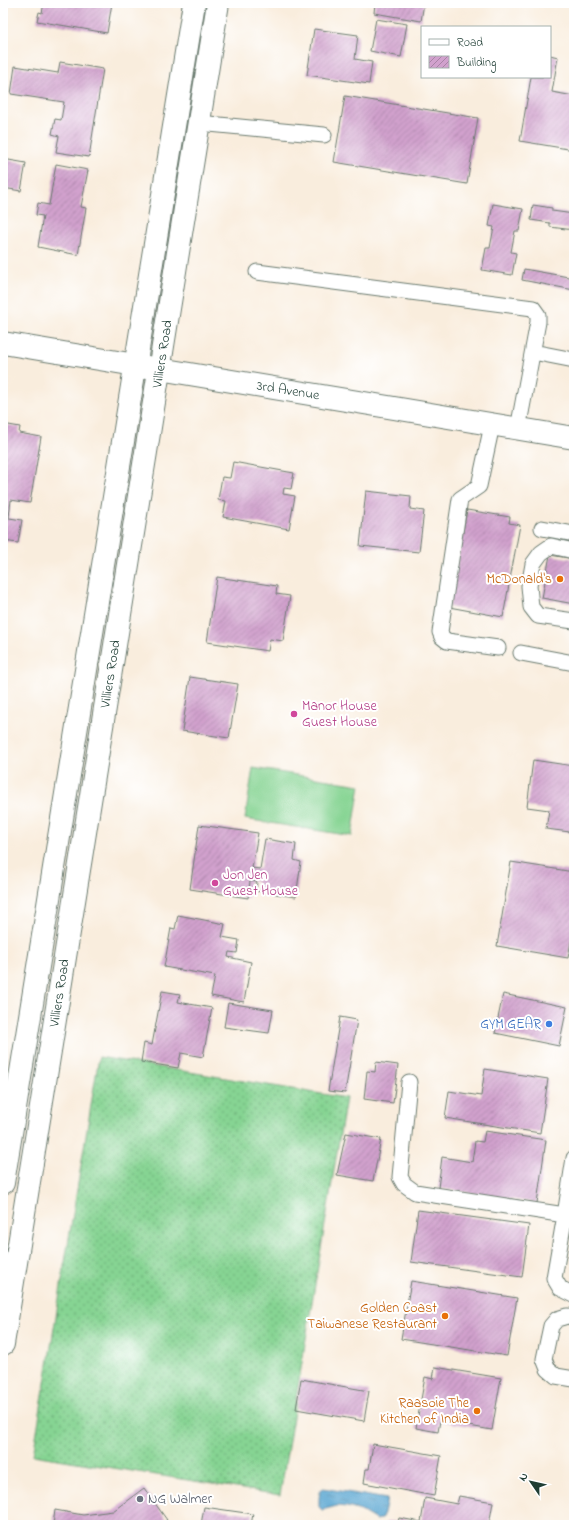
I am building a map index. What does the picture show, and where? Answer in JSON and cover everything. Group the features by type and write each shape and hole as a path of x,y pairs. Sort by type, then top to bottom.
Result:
{"street":[{"name":"Villiers Road","path":"3,1183 134,365 194,3"},
{"name":"Villiers Road","path":"3,1344 200,123 218,3"},
{"name":"3rd Avenue","path":"3,343 574,438"},
{"path":"30,1011 56,1015"}],"lane":[{"path":"200,123 324,136"},
{"path":"257,272 533,308 538,314 538,322 518,429"},
{"path":"533,352 574,360"},
{"path":"492,425 479,486 460,499 440,632 442,637 447,641 498,648"},
{"path":"542,528 574,534"},
{"path":"574,551 551,546 541,553 533,564 529,586 531,607 538,616 574,621"},
{"path":"521,653 574,663"},
{"path":"409,1082 400,1177 409,1189 415,1192 496,1206 570,1216"},
{"path":"574,1158 570,1216 554,1278 560,1288 574,1294"},
{"path":"574,1317 567,1316 557,1319 551,1326 544,1359 548,1369 556,1376 574,1379"}],"green space":[{"path":"253,768 360,785 352,836 245,819"},
{"path":"99,1057 346,1098 280,1495 33,1455"}],"water":[{"path":"323,1488 387,1499 384,1513 381,1519 376,1520 361,1511 347,1507 337,1506 322,1510 319,1507 319,1499 320,1492"}],"building":[{"path":"44,3 112,3 107,33 37,21 39,12 42,13"},
{"path":"375,3 424,3 421,21 374,13"},
{"path":"376,19 407,24 401,57 370,51"},
{"path":"314,29 358,35 355,59 372,62 369,84 307,75"},
{"path":"551,55 558,57 552,92 574,96 574,150 520,141 531,78 551,78"},
{"path":"60,62 103,69 89,157 56,152 59,136 52,134 55,119 61,120 64,102 11,94 15,66 58,73"},
{"path":"345,96 478,118 467,184 334,162"},
{"path":"3,159 26,163 21,191 3,188"},
{"path":"56,164 88,170 81,207 86,208 78,255 38,247 43,216 36,215 38,203 49,205"},
{"path":"493,204 523,209 519,231 515,231 511,252 516,253 512,275 482,270 486,248 490,248 494,227 489,226"},
{"path":"533,205 552,208 552,211 574,214 574,230 550,227 550,223 531,220"},
{"path":"524,269 574,278 574,290 522,280"},
{"path":"3,424 20,427 19,433 41,437 30,503 11,500 9,517 3,516"},
{"path":"233,462 294,473 291,489 284,488 283,494 295,496 289,529 223,517 226,501 218,500 222,477 230,478"},
{"path":"366,491 411,496 410,509 424,511 419,552 360,546"},
{"path":"467,510 510,517 509,523 520,525 503,617 449,607"},
{"path":"3,517 22,520 18,543 3,541"},
{"name":"McDonald's","path":"550,555 574,559 574,604 542,598"},
{"path":"217,577 277,586 276,594 290,596 283,641 270,639 268,651 207,642"},
{"path":"190,677 238,684 229,738 182,731"},
{"path":"533,760 574,766 574,815 572,815 570,832 546,829 549,810 527,807"},
{"path":"199,825 258,833 252,868 260,869 265,839 296,844 294,860 301,862 296,897 256,891 257,882 250,881 248,898 190,889"},
{"path":"511,862 574,872 574,925 568,958 497,946"},
{"path":"178,915 225,924 222,937 239,940 237,953 229,952 228,957 251,962 244,1002 211,996 215,976 164,967 171,928 175,929"},
{"path":"162,991 180,994 178,1002 212,1008 203,1057 181,1053 178,1068 141,1062 144,1043 152,1045"},
{"path":"503,994 567,1007 559,1046 495,1033"},
{"path":"228,1003 273,1010 269,1033 224,1027"},
{"path":"340,1017 357,1020 345,1093 328,1091"},
{"path":"376,1062 398,1065 393,1103 364,1099 367,1071 375,1072"},
{"path":"485,1069 548,1079 540,1133 445,1118 449,1091 481,1096"},
{"path":"485,1131 546,1140 537,1203 438,1188 442,1157 472,1162 475,1141 483,1142"},
{"path":"346,1133 381,1139 373,1181 337,1175"},
{"path":"418,1210 529,1225 522,1277 411,1262"},
{"path":"411,1281 517,1298 507,1356 401,1339"},
{"path":"435,1367 501,1378 492,1430 440,1421 438,1432 416,1428 425,1377 433,1379"},
{"path":"301,1379 369,1391 364,1421 296,1409"},
{"path":"373,1444 441,1456 434,1496 364,1483 366,1469 369,1469"},
{"name":"NG Walmer","path":"144,1488 167,1520 159,1525 53,1525 55,1510 83,1515 113,1511"},
{"path":"459,1496 493,1502 489,1525 386,1525 387,1521 398,1522 399,1518 421,1522 425,1498 457,1504"},
{"path":"204,1507 253,1514 251,1525 201,1525"},
{"path":"171,1523 181,1524 181,1525 171,1525"}],"place":[{"name":"McDonald's","path":"560,579"},
{"name":"Manor House Guest House","path":"294,714"},
{"name":"Jon Jen Guest House","path":"215,883"},
{"name":"GYM GEAR","path":"549,1024"},
{"name":"Golden Coast Taiwanese Restaurant","path":"445,1316"},
{"name":"Raasoie The Kitchen of India","path":"477,1411"},
{"name":"NG Walmer","path":"140,1499"}]}
